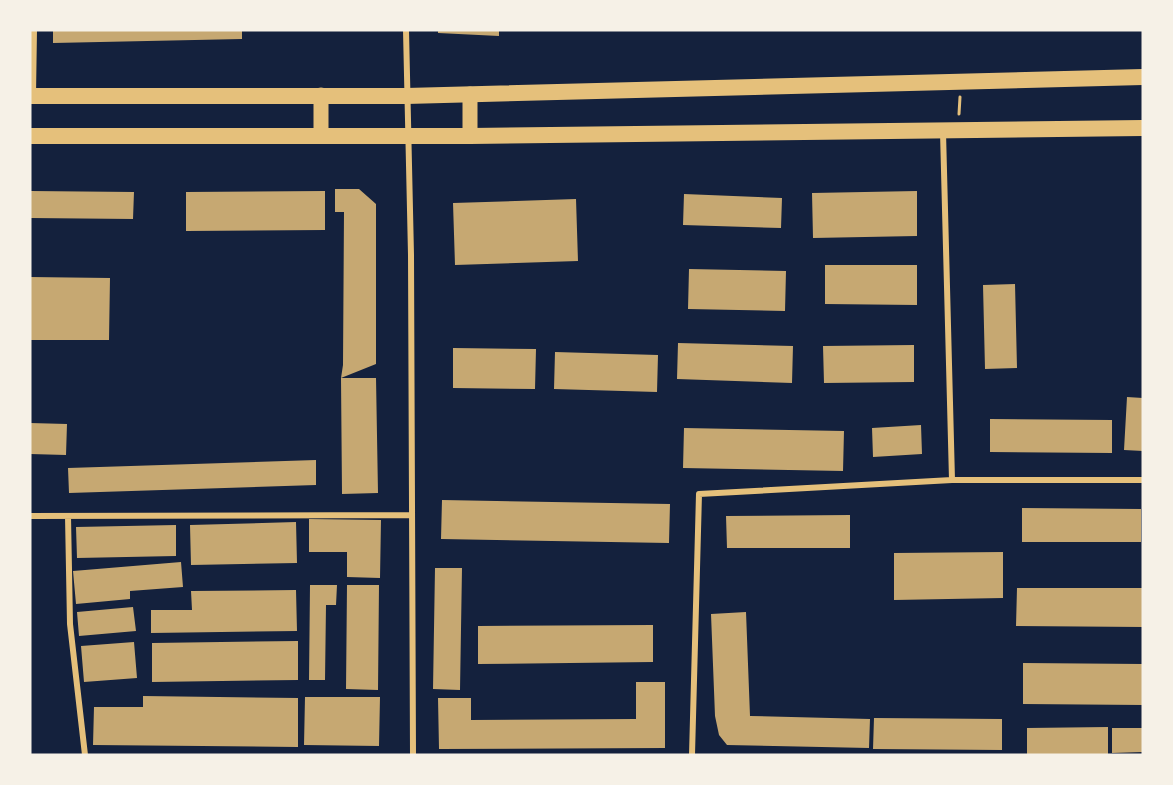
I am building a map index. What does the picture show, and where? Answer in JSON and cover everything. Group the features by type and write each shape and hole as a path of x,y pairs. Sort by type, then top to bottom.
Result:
{"highway":[{"path":"31,96 406,96 1143,77"},
{"path":"30,136 470,136 1143,128"}],"main road":[{"path":"470,94 470,136"},
{"path":"321,95 321,136"}],"street":[{"path":"31,96 34,30"},
{"path":"406,30 413,755"},
{"path":"943,132 952,480"},
{"path":"692,755 699,495 952,480 1143,480"},
{"path":"30,516 411,515"},
{"path":"68,516 70,624 85,755"}],"path":[{"path":"960,82 959,115 969,115"}],"building":[{"path":"53,30 242,30 242,39 53,43"},
{"path":"438,30 499,30 499,36 438,33"},
{"path":"335,189 359,189 376,204 376,364 341,378 344,212 335,212"},
{"path":"30,191 134,192 133,219 30,218"},
{"path":"325,191 325,230 186,231 186,192"},
{"path":"917,191 917,236 813,238 812,193"},
{"path":"684,194 782,198 781,228 683,225"},
{"path":"576,199 578,261 455,265 453,203"},
{"path":"825,265 917,265 917,305 825,304"},
{"path":"689,269 786,271 785,311 688,309"},
{"path":"30,277 110,278 109,340 30,340"},
{"path":"1015,284 1017,368 985,369 983,285"},
{"path":"678,343 793,346 792,383 677,379"},
{"path":"914,345 914,382 824,383 823,346"},
{"path":"453,348 536,349 535,389 453,388"},
{"path":"555,352 658,355 657,392 554,389"},
{"path":"341,378 376,378 378,493 342,494"},
{"path":"1127,397 1143,398 1143,451 1124,450"},
{"path":"990,419 1112,420 1112,453 990,452"},
{"path":"30,423 67,424 66,455 30,454"},
{"path":"921,425 922,454 873,457 872,428"},
{"path":"684,428 844,431 843,471 683,468"},
{"path":"316,460 316,485 69,493 68,468"},
{"path":"442,500 670,504 669,543 441,539"},
{"path":"1022,508 1141,509 1141,542 1022,542"},
{"path":"850,515 850,548 727,548 726,516"},
{"path":"309,519 381,520 380,578 347,577 347,552 309,552"},
{"path":"296,522 297,563 191,565 190,525"},
{"path":"176,525 176,556 77,558 76,527"},
{"path":"1003,552 1003,598 894,600 894,553"},
{"path":"181,562 183,587 130,591 130,599 76,604 73,571"},
{"path":"435,568 462,568 460,690 433,689"},
{"path":"310,585 337,585 336,605 326,605 325,680 309,680"},
{"path":"347,585 379,585 378,690 346,689"},
{"path":"1017,588 1143,588 1143,627 1016,626"},
{"path":"296,590 297,631 151,633 151,610 192,610 191,591"},
{"path":"133,607 136,631 79,636 77,612"},
{"path":"746,612 750,716 870,719 869,748 727,745 719,735 715,716 711,614"},
{"path":"653,625 653,662 478,664 478,626"},
{"path":"298,641 298,680 152,682 152,643"},
{"path":"134,642 137,678 84,682 81,646"},
{"path":"1023,663 1143,664 1143,705 1023,704"},
{"path":"636,682 665,682 665,748 439,749 438,698 471,698 471,720 636,719"},
{"path":"143,696 298,698 298,747 93,745 94,707 143,707"},
{"path":"305,697 380,697 379,746 304,745"},
{"path":"874,718 1002,719 1002,750 873,749"},
{"path":"1108,727 1108,754 1027,755 1027,728"},
{"path":"1112,728 1143,728 1143,752 1112,753"}]}
